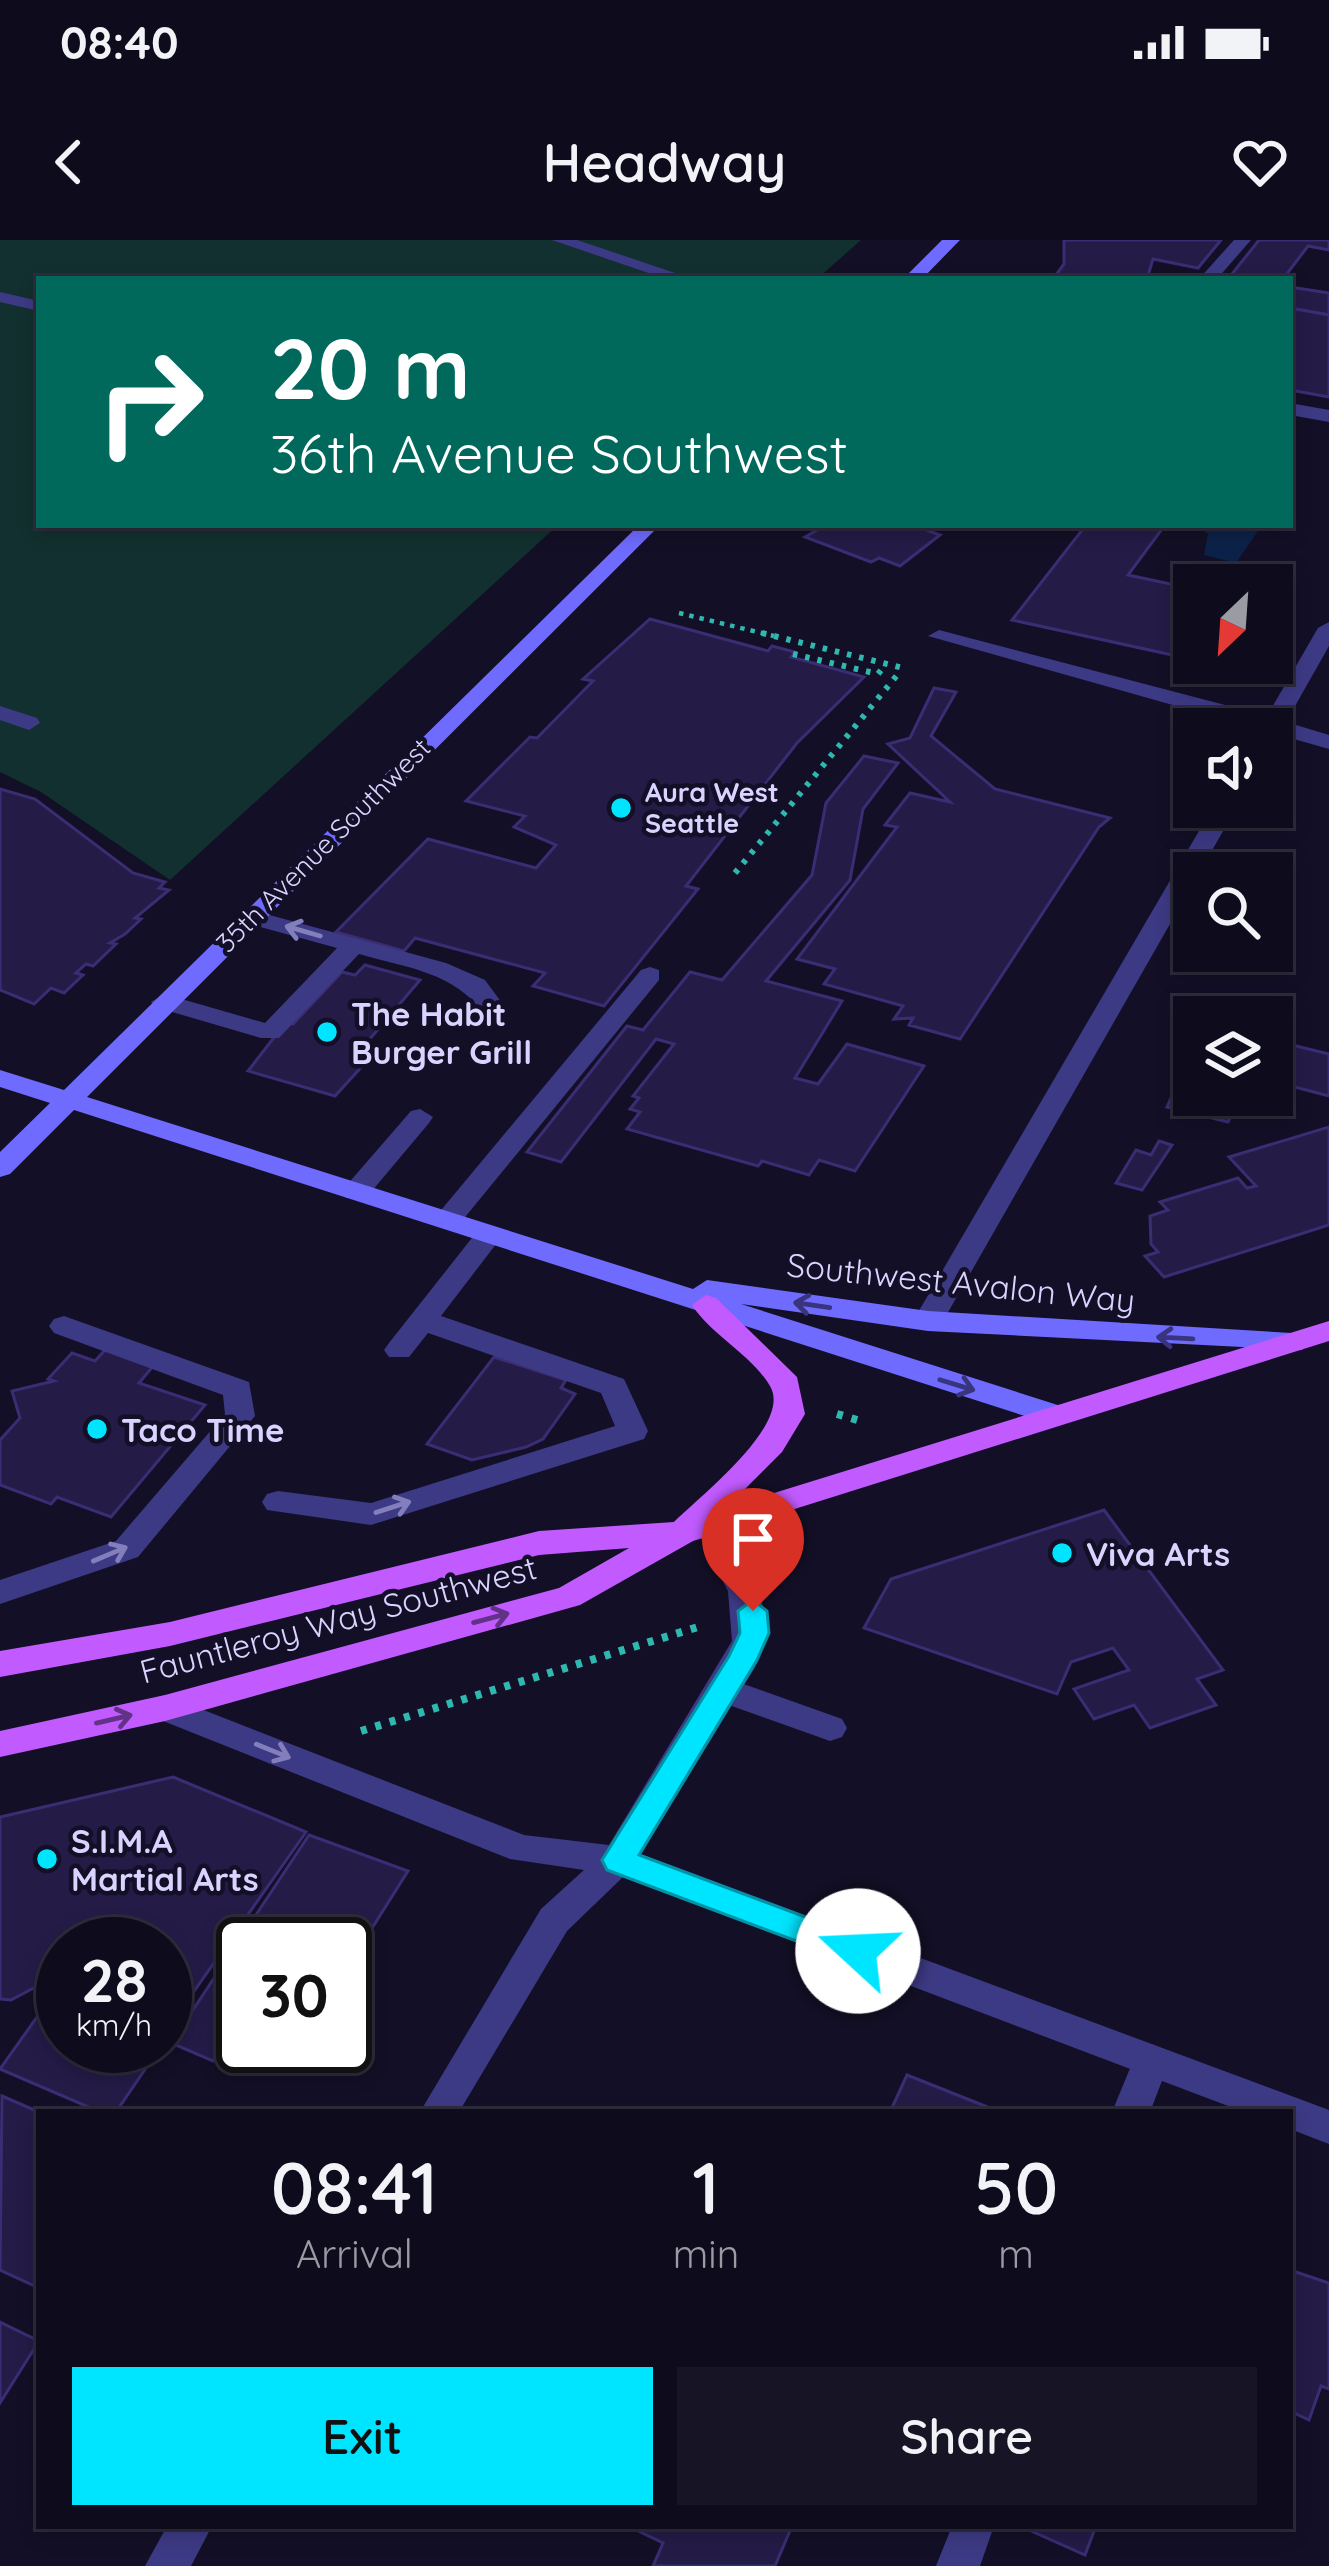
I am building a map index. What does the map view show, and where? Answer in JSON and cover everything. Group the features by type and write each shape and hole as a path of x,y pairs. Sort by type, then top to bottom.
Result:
{"main road":[{"path":"915,276 952,240"},
{"name":"35th Avenue Southwest","path":"0,1168 647,528"},
{"name":"Southwest Avalon Way","path":"0,1078 858,1355 1057,1414"},
{"name":"Southwest Avalon Way","path":"624,1279 928,1321 1292,1343"},
{"path":"696,1529 771,1444 790,1414 786,1384 706,1305"},
{"path":"858,1355 928,1321"},
{"name":"Fauntleroy Way Southwest","path":"0,1744 164,1708 569,1597 696,1529 1329,1331"},
{"name":"Fauntleroy Way Southwest","path":"0,1664 170,1634 539,1543 696,1529"}],"street":[{"path":"560,240 674,276"},
{"path":"1211,276 1243,240"},
{"path":"0,297 36,305"},
{"path":"1293,410 1329,416"},
{"path":"1282,708 1329,628"},
{"path":"939,636 1205,708"},
{"path":"0,713 29,723"},
{"path":"1293,732 1329,742"},
{"path":"928,1321 1213,828"},
{"path":"251,917 476,985 494,1010"},
{"path":"164,1002 270,1034 354,945"},
{"path":"447,1221 650,975"},
{"path":"356,1192 420,1117"},
{"path":"399,1350 489,1235"},
{"path":"278,1502 370,1514 633,1431 613,1386 422,1320"},
{"path":"0,1592 127,1549 240,1416 238,1389 64,1326"},
{"path":"441,2109 554,1920 618,1860 754,1633 753,1611 696,1529"},
{"path":"724,1690 830,1728"},
{"path":"164,1708 522,1849 618,1860 1282,2109"},
{"path":"1132,2109 1151,2060"},
{"path":"1293,2113 1329,2127"},
{"path":"167,2566 189,2529"},
{"path":"958,2566 972,2529"}],"path":[{"path":"679,614 901,671 735,873"},
{"path":"793,654 878,674 886,664"},
{"path":"846,1417 853,1405"},
{"path":"828,1411 864,1421"},
{"path":"361,1731 700,1626"}],"green space":[{"path":"0,240 861,240 820,276 36,276 36,528 555,528 170,880 41,792 0,772"}],"water":[{"path":"1199,528 1260,528 1236,563 1204,555 1208,534"}],"building":[{"path":"1064,240 1221,240 1198,268 1153,259 1148,276 1055,276 1064,264"},
{"path":"1259,240 1329,240 1329,250 1308,246 1285,276 1230,276"},
{"path":"1293,287 1329,293 1329,315 1293,309"},
{"path":"1293,309 1329,315 1329,397 1293,391"},
{"path":"821,528 929,528 926,530 940,535 900,566 879,558 871,562 805,537"},
{"path":"1084,528 1163,528 1128,575 1173,585 1173,655 1012,620"},
{"name":"Aura West Seattle","path":"650,619 768,651 772,646 795,652 791,657 864,677 797,743 686,886 698,889 604,1006 533,986 545,973 415,938 404,951 336,932 428,839 536,868 556,845 514,827 525,816 466,801 530,737 537,738 593,681 583,679"},
{"path":"934,688 956,692 931,736 995,789 1110,818 1099,827 960,1039 909,1025 913,1018 894,1019 903,1006 824,984 835,969 797,959 897,827 885,825 910,793 950,802 888,744 910,738"},
{"path":"864,756 898,763 863,809 850,880 766,981 842,1001 795,1078 818,1084 847,1044 924,1066 855,1171 819,1160 809,1175 762,1161 758,1166 627,1129 640,1112 630,1109 639,1098 633,1096 674,1044 656,1039 561,1162 527,1152 627,1026 643,1030 690,972 722,980 812,875 826,803"},
{"path":"0,789 35,799 133,873 165,882 159,888 169,890 110,943 116,944 93,966 86,964 76,973 83,975 64,993 51,988 34,1004 0,990"},
{"name":"The Habit Burger Grill","path":"365,965 420,980 363,1047 376,1051 335,1096 248,1071 286,1022 293,1024 342,972 355,975"},
{"path":"1293,1045 1329,1054 1329,1096 1293,1087"},
{"path":"1329,1127 1329,1225 1164,1277 1145,1256 1158,1252 1151,1244 1150,1216 1168,1210 1160,1202 1238,1178 1247,1188 1256,1186 1229,1157"},
{"path":"1159,1141 1172,1145 1142,1190 1116,1183 1136,1150 1151,1155"},
{"name":"Taco Time","path":"106,1349 154,1365 139,1383 205,1405 111,1517 57,1497 51,1504 0,1485 0,1440 20,1418 12,1391 54,1381 48,1379 72,1353 95,1361"},
{"path":"494,1357 566,1380 561,1388 575,1394 543,1439 526,1447 472,1460 427,1444"},
{"path":"1104,1510 1223,1670 1197,1679 1216,1705 1150,1728 1134,1705 1094,1719 1074,1689 1129,1670 1113,1648 1071,1662 1057,1694 864,1628 891,1579"},
{"path":"173,1777 306,1832 246,1917 216,1917 216,1960 192,1994 192,1917 36,1917 36,1987 11,2000 0,1999 0,1817"},
{"path":"309,1835 408,1871 372,1928 372,1917 255,1917"},
{"path":"216,1975 213,2061 192,2052 192,2011"},
{"path":"36,2018 36,2073 143,2073 118,2109 93,2109 0,2069"},
{"path":"907,2075 992,2109 891,2109"},
{"path":"2,2096 36,2111 36,2287 0,2270"},
{"path":"1293,2271 1329,2283 1329,2389 1321,2386 1309,2420 1293,2412"},
{"path":"0,2322 36,2340 36,2346 0,2403"},
{"path":"634,2529 791,2529 775,2566 653,2566 663,2543"},
{"path":"1027,2529 1095,2529 1085,2555"}],"place":[{"name":"Aura West Seattle","path":"621,808"},
{"name":"The Habit Burger Grill","path":"327,1032"},
{"name":"Taco Time","path":"97,1429"},
{"name":"Viva Arts","path":"1062,1553"},
{"name":"S.I.M.A Martial Arts","path":"47,1859"}],"route":[{"path":"753,1611 754,1633 742,1660 661,1798 618,1860 858,1951"}]}
